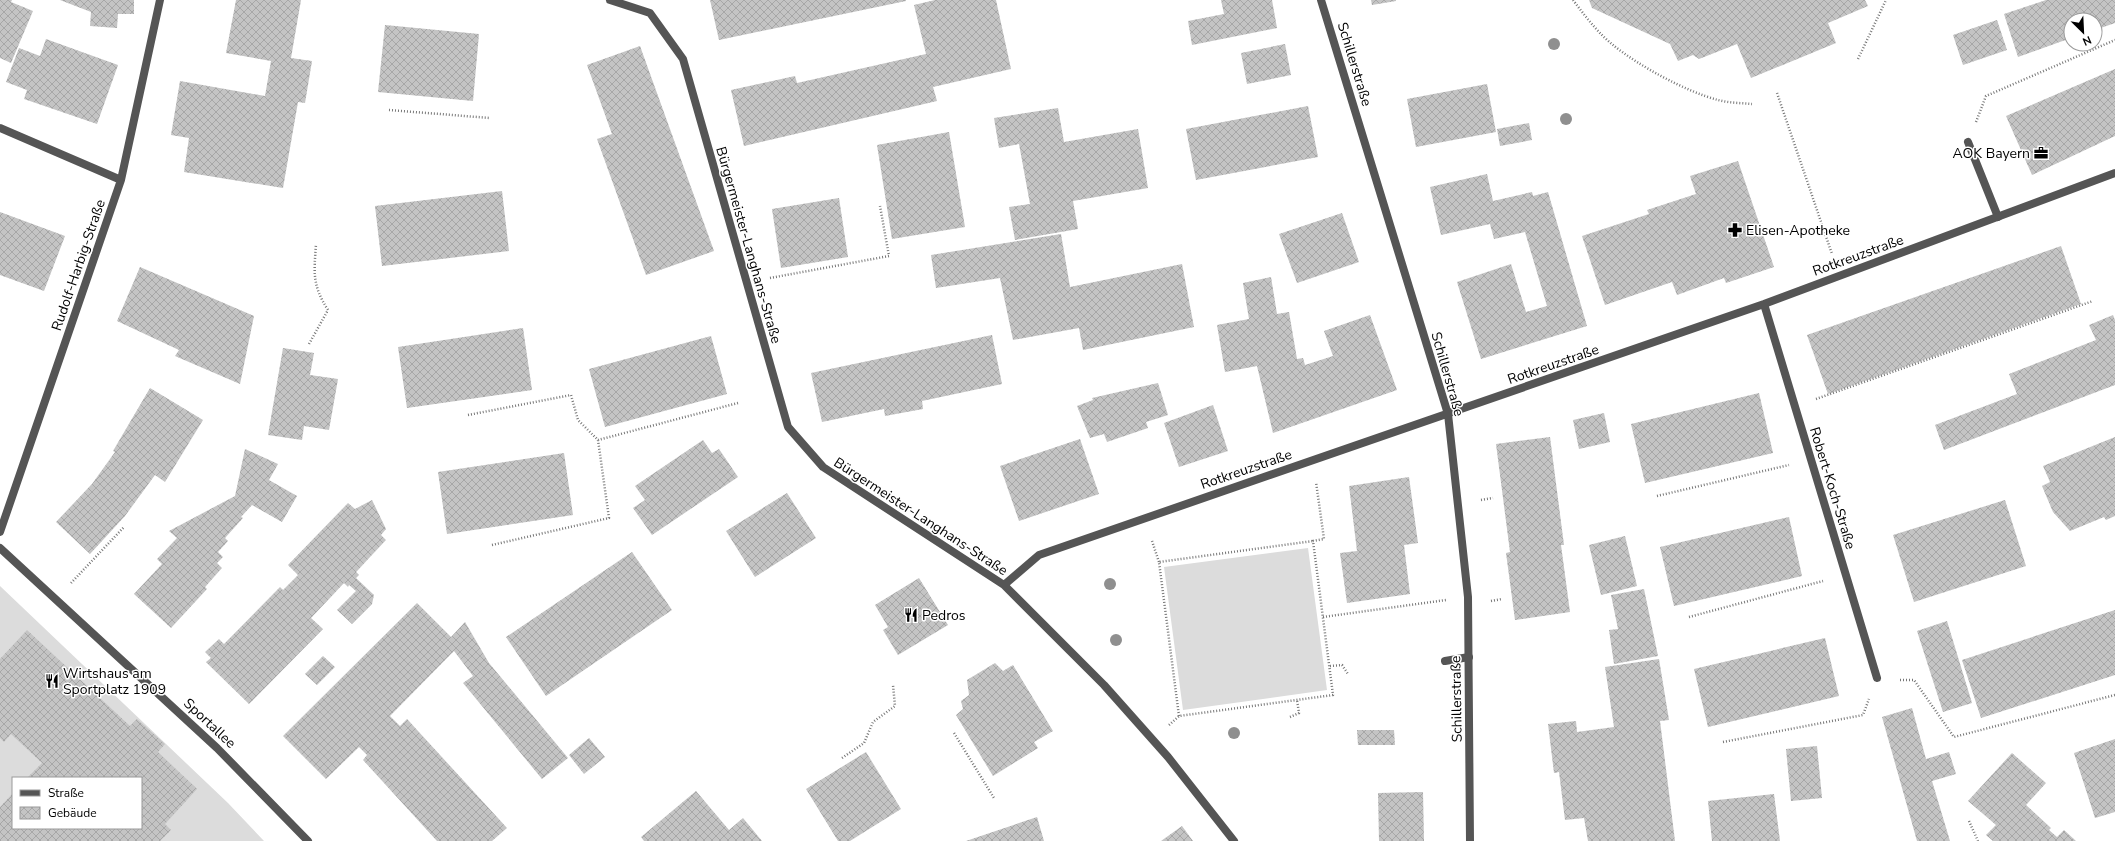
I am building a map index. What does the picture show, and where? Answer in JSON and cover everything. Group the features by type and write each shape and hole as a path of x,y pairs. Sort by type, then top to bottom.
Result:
{"street":[{"name":"Rudolf-Harbig-Straße","path":"0,532 121,180 160,0"},
{"name":"Bürgermeister-Langhans-Straße","path":"610,0 650,13 683,59 788,427 823,468 1004,585 1104,685 1168,757 1234,841"},
{"name":"Schillerstraße","path":"1321,0 1448,414 1468,597 1470,841"},
{"path":"0,128 121,180"},
{"path":"1968,142 1998,217"},
{"name":"Rotkreuzstraße","path":"1004,585 1039,555 1764,304 2115,173"},
{"name":"Robert-Koch-Straße","path":"1764,304 1877,678"},
{"name":"Sportallee","path":"0,548 222,752 308,841"},
{"path":"1445,661 1469,657"}],"path":[{"path":"1573,0 1588,19 1613,45 1680,86 1718,100 1752,104"},
{"path":"1858,59 1886,0"},
{"path":"1968,142 1986,96 2115,40"},
{"path":"1777,93 1840,276"},
{"path":"389,110 490,118"},
{"path":"747,282 888,256 880,206"},
{"path":"309,344 328,310 318,295 315,285 316,244"},
{"path":"1795,406 2093,301"},
{"path":"468,415 571,395 578,420 598,440 609,518 492,545"},
{"path":"598,440 738,403"},
{"path":"1313,460 1324,539 1158,562 1179,716 1333,695 1313,541"},
{"path":"1657,496 1811,460"},
{"path":"56,599 124,527"},
{"path":"1688,617 1846,575"},
{"path":"1323,617 1468,597"},
{"path":"1330,666 1342,664 1348,674"},
{"path":"1723,742 1863,716 1877,678 1914,680 1954,737 2115,695"},
{"path":"842,758 864,743 872,722 895,706 893,685"},
{"path":"1290,717 1299,713 1297,700"},
{"path":"954,733 994,798"},
{"path":"1969,821 1978,841"}],"shaded area":[{"path":"1308,548 1327,690 1183,710 1164,567"},
{"path":"0,586 228,803 264,841 0,841"}],"building":[{"path":"0,0 12,0 11,2 33,11 11,63 0,58"},
{"path":"60,0 134,0 134,14 118,14 117,28 90,26 91,12"},
{"path":"236,0 301,0 291,58 312,61 305,103 298,102 283,188 184,172 189,138 171,135 180,81 265,96 271,61 226,53"},
{"path":"710,0 906,0 906,1 719,40"},
{"path":"935,0 996,0 1011,69 933,87 937,101 744,146 731,90 795,76 797,83 926,54 914,5"},
{"path":"1221,0 1272,0 1277,28 1192,45 1188,21 1224,14"},
{"path":"1371,0 1396,0 1396,1 1372,5"},
{"path":"1589,0 1865,0 1868,6 1828,23 1836,43 1751,78 1737,44 1699,59 1693,55 1678,61 1670,44 1592,8"},
{"path":"2046,0 2115,0 2115,23 2103,27 2103,12 2063,12 2063,41 2018,57 2004,14"},
{"path":"1997,20 2007,50 1963,65 1953,35"},
{"path":"385,25 479,34 473,101 378,92"},
{"path":"46,39 118,65 97,124 24,99 27,90 6,82 19,48 40,56"},
{"path":"1285,44 1291,75 1247,84 1241,53"},
{"path":"640,46 714,251 646,275 597,139 612,134 587,65"},
{"path":"2115,69 2115,136 2032,175 2006,116"},
{"path":"1487,84 1496,132 1416,147 1407,99"},
{"path":"1308,106 1318,157 1196,180 1186,129"},
{"path":"1058,108 1064,142 1138,129 1148,188 1073,201 1078,229 1015,240 1009,207 1030,204 1019,144 999,148 994,118"},
{"path":"1529,123 1532,140 1500,146 1497,129"},
{"path":"949,132 965,227 892,239 877,145"},
{"path":"1738,161 1774,267 1726,283 1724,278 1677,295 1672,282 1605,305 1582,236 1649,214 1647,210 1696,194 1690,176"},
{"path":"1487,174 1493,201 1532,192 1533,196 1548,192 1587,326 1481,359 1457,282 1511,264 1526,312 1547,306 1525,232 1494,239 1490,224 1441,235 1430,187"},
{"path":"502,191 509,251 382,266 375,206"},
{"path":"839,198 848,257 781,268 772,209"},
{"path":"0,212 65,236 44,291 0,275"},
{"path":"1342,213 1359,262 1297,283 1279,234"},
{"path":"1061,234 1070,287 1182,264 1194,327 1083,350 1079,328 1013,340 1000,278 936,288 931,255"},
{"path":"2061,246 2081,304 1828,394 1807,335"},
{"path":"140,267 254,316 240,384 175,356 179,350 117,321"},
{"path":"1271,277 1277,314 1289,312 1297,359 1303,358 1305,365 1333,356 1324,331 1370,315 1397,390 1273,433 1257,366 1225,372 1217,325 1249,319 1243,283"},
{"path":"2113,315 2115,320 2115,385 1944,450 1935,425 2017,394 2009,374 2096,340 2089,325"},
{"path":"523,328 532,390 407,408 398,347"},
{"path":"992,335 1002,384 922,401 923,409 885,416 884,409 822,422 811,373"},
{"path":"711,336 727,394 605,427 589,369"},
{"path":"283,348 314,353 310,375 338,379 329,430 304,426 302,440 268,435"},
{"path":"1158,383 1168,415 1146,422 1148,428 1107,442 1104,434 1090,438 1077,406 1093,400 1092,398"},
{"path":"150,388 203,420 165,482 155,475 125,516 90,554 56,522 92,484 115,452 113,451"},
{"path":"1759,393 1773,453 1645,483 1631,424"},
{"path":"1213,405 1228,451 1179,467 1164,423"},
{"path":"1604,413 1610,442 1579,449 1573,420"},
{"path":"1550,437 1564,545 1561,545 1570,612 1515,620 1506,553 1510,552 1496,444"},
{"path":"2115,437 2115,516 2106,520 2104,517 2070,531 2053,512 2042,486 2050,482 2043,466"},
{"path":"1080,439 1099,494 1019,521 1000,466"},
{"path":"703,440 712,453 719,449 738,477 652,535 633,508 645,500 635,486"},
{"path":"245,449 278,464 269,480 297,496 282,522 252,505 241,517 243,518 225,538 228,541 218,552 223,557 217,563 222,568 205,587 207,589 171,628 134,594 162,564 157,559 177,538 169,531 235,496"},
{"path":"564,453 573,515 447,534 438,472"},
{"path":"1409,477 1418,543 1404,545 1410,594 1347,603 1340,553 1357,551 1349,486"},
{"path":"787,493 816,538 755,577 726,531"},
{"path":"372,500 386,529 381,535 386,540 356,572 359,575 356,578 374,595 372,604 352,624 337,610 356,591 344,583 311,618 323,629 249,704 206,662 211,658 205,652 219,639 224,644 280,587 283,590 298,575 288,565 348,503 355,509"},
{"path":"2005,500 2026,566 1914,602 1893,535"},
{"path":"1789,517 1802,576 1674,606 1660,547"},
{"path":"1625,536 1637,586 1601,595 1589,545"},
{"path":"632,552 672,610 546,696 506,637"},
{"name":"Pedros","path":"919,578 948,625 898,655 883,630 888,627 875,605"},
{"path":"1644,589 1658,656 1614,664 1609,630 1618,629 1611,595"},
{"path":"417,603 451,637 465,622 489,663 568,758 542,779 463,683 473,676 454,651 390,716 400,726 407,719 507,828 492,841 437,841 363,760 367,755 359,747 326,779 283,736"},
{"path":"2115,610 2115,675 1981,718 1962,660"},
{"path":"1947,621 1972,703 1943,712 1917,631"},
{"path":"27,630 130,726 137,719 165,744 158,752 197,789 165,824 171,830 160,841 0,841 0,807 12,794 12,829 142,829 142,777 28,777 42,763 11,734 4,742 0,738 0,659"},
{"path":"1825,638 1839,696 1708,727 1694,669"},
{"path":"323,656 335,667 317,685 305,674"},
{"path":"1659,659 1669,720 1660,721 1675,841 1588,841 1584,818 1565,820 1559,772 1554,773 1548,724 1576,721 1577,732 1614,727 1605,667"},
{"path":"995,663 1003,671 1013,665 1053,731 1034,742 1038,748 993,776 956,715 963,709 961,701 969,695 967,680"},
{"path":"1912,708 1926,759 1949,752 1956,774 1932,781 1950,841 1917,841 1882,717"},
{"path":"1357,730 1394,730 1395,745 1358,745"},
{"path":"589,738 605,757 584,774 569,755"},
{"path":"2115,739 2115,812 2095,818 2074,753"},
{"path":"1817,746 1822,798 1791,801 1786,749"},
{"path":"866,752 901,809 850,841 838,841 806,789"},
{"path":"2012,753 2046,783 2026,805 2051,828 2049,830 2057,837 2064,830 2076,841 1993,841 1986,835 1996,825 1968,801"},
{"path":"696,791 729,830 743,818 762,841 644,841 641,837"},
{"path":"1423,792 1424,841 1379,841 1378,793"},
{"path":"1774,794 1780,841 1712,841 1708,801"},
{"path":"1037,817 1044,841 966,841"},
{"path":"1182,826 1193,841 1161,841"}],"place":[{"name":"AOK Bayern","path":"2041,153"},
{"name":"Elisen-Apotheke","path":"1735,230"},
{"name":"Pedros","path":"911,615"},
{"name":"Wirtshaus am Sportplatz 1909","path":"52,681"}]}
